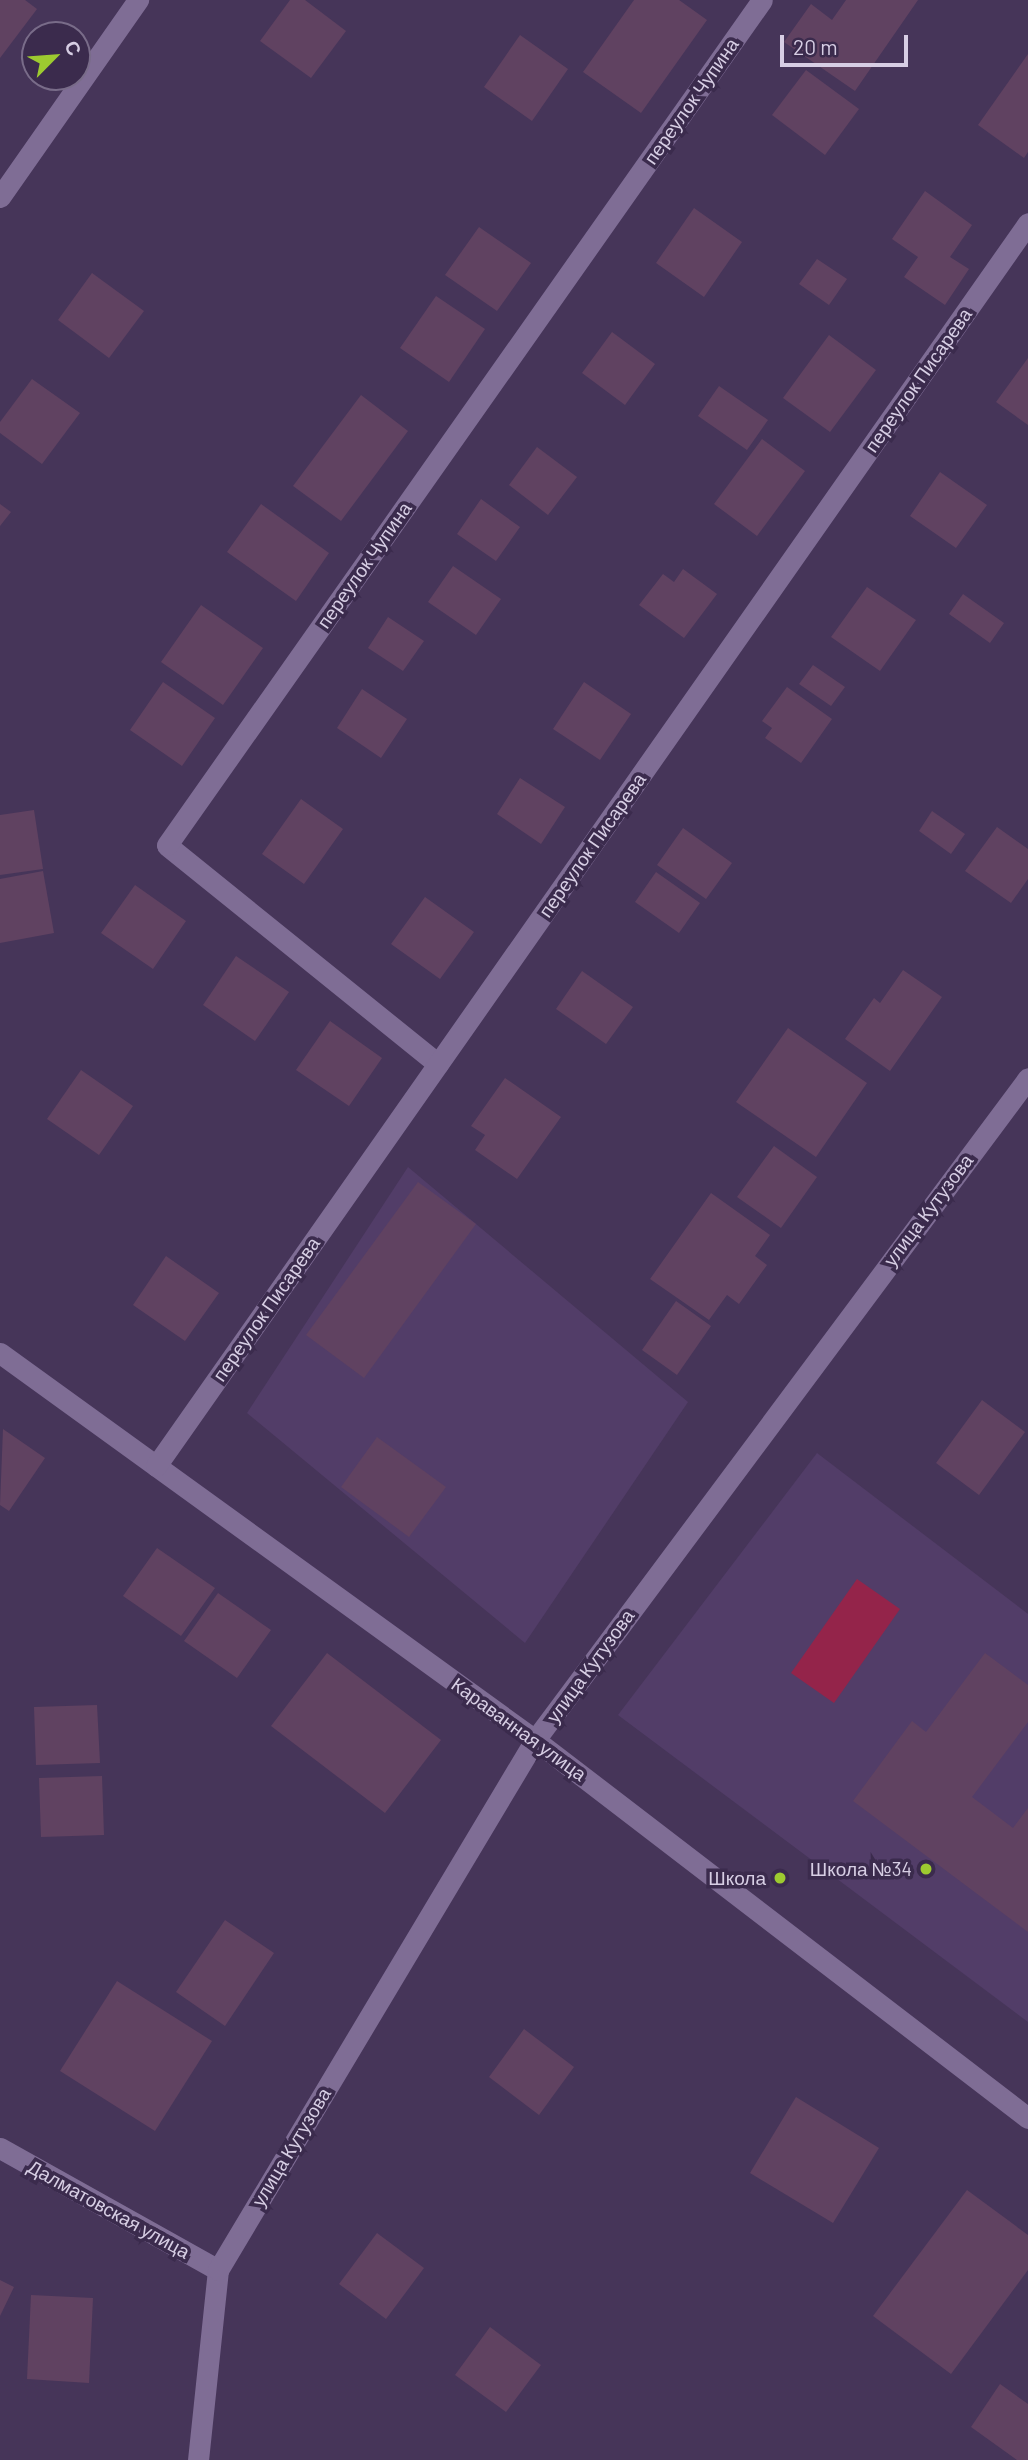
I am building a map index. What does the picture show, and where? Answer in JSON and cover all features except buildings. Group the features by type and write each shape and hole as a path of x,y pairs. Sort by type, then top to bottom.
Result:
{"street":[{"path":"0,197 138,0"},
{"name":"переулок Чупина","path":"438,1064 167,845 762,0"},
{"name":"переулок Писарева","path":"156,1466 1028,223"},
{"name":"улица Кутузова","path":"198,2460 218,2270 535,1740 1028,1077"},
{"name":"Караванная улица","path":"0,1353 535,1740 1028,2118"},
{"name":"Далматовская улица","path":"0,2148 218,2270"}],"shaded area":[{"path":"408,1167 688,1402 525,1643 247,1413"},
{"name":"Школа №34","path":"817,1453 1028,1614 1028,2022 618,1715"},
{"path":"857,1579 900,1609 834,1703 791,1673"}],"place":[{"name":"Школа №34","path":"926,1869"},
{"name":"Школа","path":"780,1878"}]}
